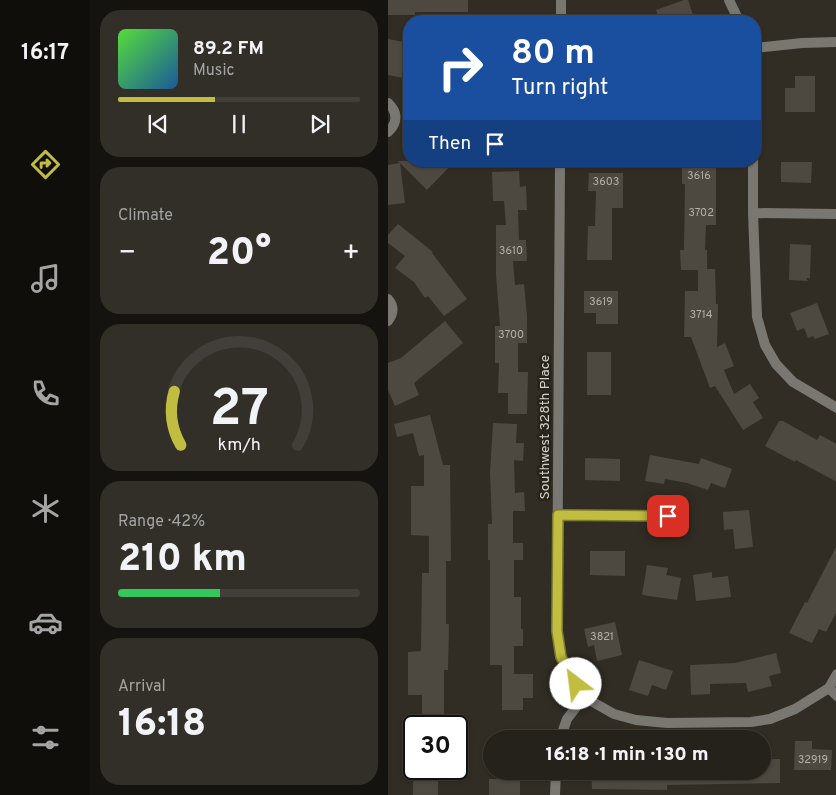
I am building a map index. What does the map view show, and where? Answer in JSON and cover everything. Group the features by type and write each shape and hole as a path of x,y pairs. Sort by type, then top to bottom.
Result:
{"street":[{"path":"560,15 561,0"},
{"path":"729,0 736,15"},
{"path":"761,47 836,42"},
{"path":"388,103 395,111 396,117 395,123 388,132"},
{"name":"Southwest 328th Place","path":"560,167 557,631 561,657 584,697"},
{"path":"752,167 757,317 765,345 776,364 793,382 836,408"},
{"path":"753,212 836,214"},
{"path":"388,298 393,310 388,321"},
{"path":"558,515 668,516 682,525"},
{"path":"563,730 567,719 584,697 614,714 636,720 667,723 751,722 770,719 795,709 828,688 836,674"},
{"path":"828,688 836,696"},
{"path":"555,795 556,780"}],"building":[{"path":"388,0 468,0 468,12 415,12 415,15 388,15"},
{"path":"688,0 693,15 658,15 656,10"},
{"path":"388,39 403,42 403,78 388,75"},
{"path":"795,76 815,76 815,112 785,112 785,88 795,88"},
{"path":"781,162 812,162 811,183 781,182"},
{"path":"400,163 405,203 388,205 388,165"},
{"path":"404,167 449,167 427,190"},
{"path":"682,167 716,168 716,225 706,225 705,250 707,250 707,269 715,269 716,304 718,304 717,347 725,343 734,366 724,370 734,394 750,384 759,398 753,402 763,418 743,430 715,386 710,388 691,337 684,337 685,291 698,291 698,270 681,270 680,250 684,250 685,184 682,184"},
{"path":"519,171 520,187 526,186 527,210 518,210 519,240 526,240 527,261 513,261 515,285 524,284 527,316 527,343 518,343 518,372 528,372 527,414 508,414 508,393 498,393 499,363 495,363 495,326 500,326 496,274 496,225 506,225 504,201 493,201 492,172"},
{"path":"589,173 623,173 623,208 612,208 612,260 587,260 588,226 595,226 596,191 588,191"},
{"path":"398,224 433,252 467,299 444,316 428,296 425,298 414,282 395,268 405,256 388,243 388,235"},
{"path":"790,244 811,245 810,278 806,278 808,281 789,280"},
{"path":"584,291 618,291 618,324 596,324 596,313 584,313"},
{"path":"817,303 829,334 815,339 813,336 808,338 804,328 797,331 790,313"},
{"path":"445,321 463,343 414,383 419,395 395,406 388,390 388,363 401,358"},
{"path":"587,352 611,352 611,395 587,395"},
{"path":"430,415 443,465 450,465 451,561 446,561 446,624 449,624 448,670 444,670 444,715 422,715 422,695 408,695 408,652 421,651 422,573 429,573 429,536 411,535 411,486 424,486 424,455 419,456 413,433 397,437 394,424"},
{"path":"779,421 783,421 817,440 820,435 837,444 837,482 765,446"},
{"path":"493,423 517,424 516,443 524,443 523,461 514,460 515,493 524,492 525,511 513,511 513,543 523,543 523,560 514,560 514,597 521,597 523,646 514,646 514,674 533,674 533,698 523,698 523,710 502,710 502,665 490,665 488,524 492,524 490,473"},
{"path":"650,455 699,464 701,458 732,469 725,488 711,483 708,490 687,483 665,479 664,484 645,481"},
{"path":"585,458 620,459 620,481 585,480"},
{"path":"749,510 753,547 735,549 733,529 724,530 723,512"},
{"path":"837,545 837,611 826,632 819,629 812,643 789,633"},
{"path":"590,551 625,551 625,576 590,575"},
{"path":"647,565 668,568 666,575 681,578 677,600 642,595"},
{"path":"712,572 712,578 728,576 731,597 696,601 693,575"},
{"path":"615,622 622,655 597,661 594,645 588,647 584,629"},
{"path":"776,653 781,673 769,676 772,686 748,692 746,683 710,684 710,694 691,695 690,665 735,663"},
{"path":"639,660 673,671 666,690 652,685 648,696 629,690"},
{"path":"795,741 812,741 812,749 832,750 831,770 794,770"},
{"path":"771,759 780,759 780,783 667,785 667,790 592,789 592,780 771,780"},
{"path":"413,780 438,780 438,795 413,795"},
{"path":"489,780 520,780 520,795 489,795"}],"route":[{"path":"576,684 561,657 557,631 558,515 668,516"}]}
